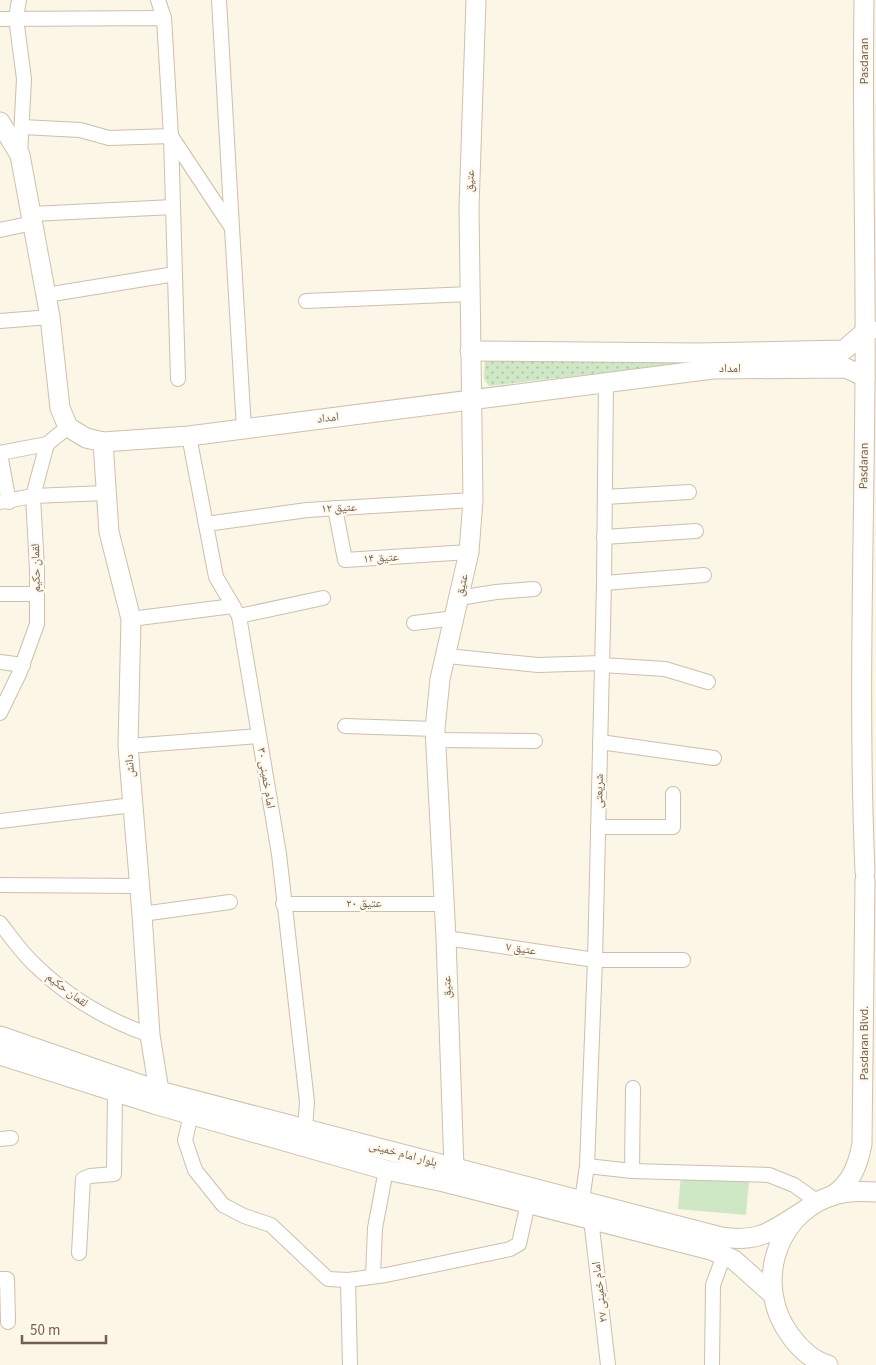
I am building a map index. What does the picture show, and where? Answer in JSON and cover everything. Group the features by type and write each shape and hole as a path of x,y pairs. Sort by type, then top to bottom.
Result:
{"street":[{"path":"18,0 16,18 24,79 20,155 50,317 60,408 68,427 47,444 0,453 5,502 33,496 105,493"},
{"path":"158,0 164,18 171,136 178,379"},
{"path":"219,0 244,429"},
{"name":"عتیق","path":"453,1176 446,938 435,734 440,679 447,656 470,552 473,500 469,208 476,0"},
{"name":"Pasdaran","path":"864,0 863,206 871,330 865,377 861,772 870,876"},
{"path":"0,19 164,18"},
{"path":"0,122 20,155"},
{"path":"22,127 80,130 109,138 171,136"},
{"path":"171,136 232,228"},
{"path":"0,230 32,218 173,207"},
{"path":"46,295 175,274"},
{"path":"306,301 470,294"},
{"path":"0,321 50,317"},
{"name":"امداد","path":"68,427 86,438 103,442 189,436 606,382 697,362 844,350 871,330"},
{"name":"امداد","path":"470,350 846,368 857,371 865,377"},
{"name":"شریعتی","path":"582,1200 587,1166 596,960 606,382"},
{"name":"امام خمینی ۳۰","path":"189,436 216,577 236,611 279,854 283,904 307,1102 305,1129"},
{"name":"دانش","path":"103,442 109,532 131,619 128,746 150,1035 159,1091"},
{"name":"لقمان حکیم","path":"0,713 23,665 37,624 33,496 47,444"},
{"path":"605,496 689,492"},
{"name":"عتیق ۱۲","path":"206,524 335,508 473,500"},
{"name":"عتیق ۱۴","path":"335,508 344,560 470,552"},
{"path":"604,537 696,531"},
{"path":"604,583 704,576"},
{"path":"459,598 496,592 534,589"},
{"path":"0,594 37,594"},
{"path":"131,619 236,611 323,598"},
{"path":"414,623 455,618"},
{"path":"447,656 538,665 602,664 666,669 708,682"},
{"path":"0,662 23,665"},
{"path":"345,726 535,741"},
{"path":"128,746 259,736"},
{"path":"600,742 714,758"},
{"path":"598,826 674,828 673,794"},
{"path":"0,821 133,805"},
{"name":"Pasdaran Blvd.","path":"818,1202 843,1189 860,1154 870,876"},
{"path":"0,885 140,886"},
{"path":"142,914 230,902"},
{"name":"عتیق ۲۰","path":"283,904 444,904"},
{"name":"لقمان حکیم","path":"0,923 34,964 73,997 122,1026 150,1035"},
{"name":"عتیق ۷","path":"446,938 596,960 683,960"},
{"name":"بلوار امام خمینی","path":"0,1036 159,1091 305,1129 453,1176 528,1203 724,1255 734,1260 771,1293"},
{"name":"بلوار امام خمینی","path":"0,1055 191,1115 386,1170 453,1176 582,1200 721,1237 741,1240 765,1235 818,1202"},
{"path":"632,1171 633,1088"},
{"path":"79,1253 83,1179 90,1176 114,1174 115,1091"},
{"path":"191,1115 185,1140 195,1170 223,1205 244,1216 271,1225 328,1279 348,1280 374,1276 510,1249 519,1244 528,1203"},
{"path":"587,1166 632,1171 768,1175 794,1186 818,1202"},
{"path":"374,1276 375,1228 386,1170"},
{"path":"828,1365 798,1346 780,1322 771,1293 773,1262 784,1234 818,1202 856,1191 876,1192"},
{"name":"امام خمینی ۲۷","path":"591,1219 608,1365"},
{"path":"712,1365 713,1285 724,1255"},
{"path":"0,1279 7,1279 8,1322"},
{"path":"348,1280 350,1365"}],"green space":[{"path":"485,356 687,357 686,363 489,386 484,379"},
{"path":"681,1175 749,1181 746,1215 678,1209"}]}
